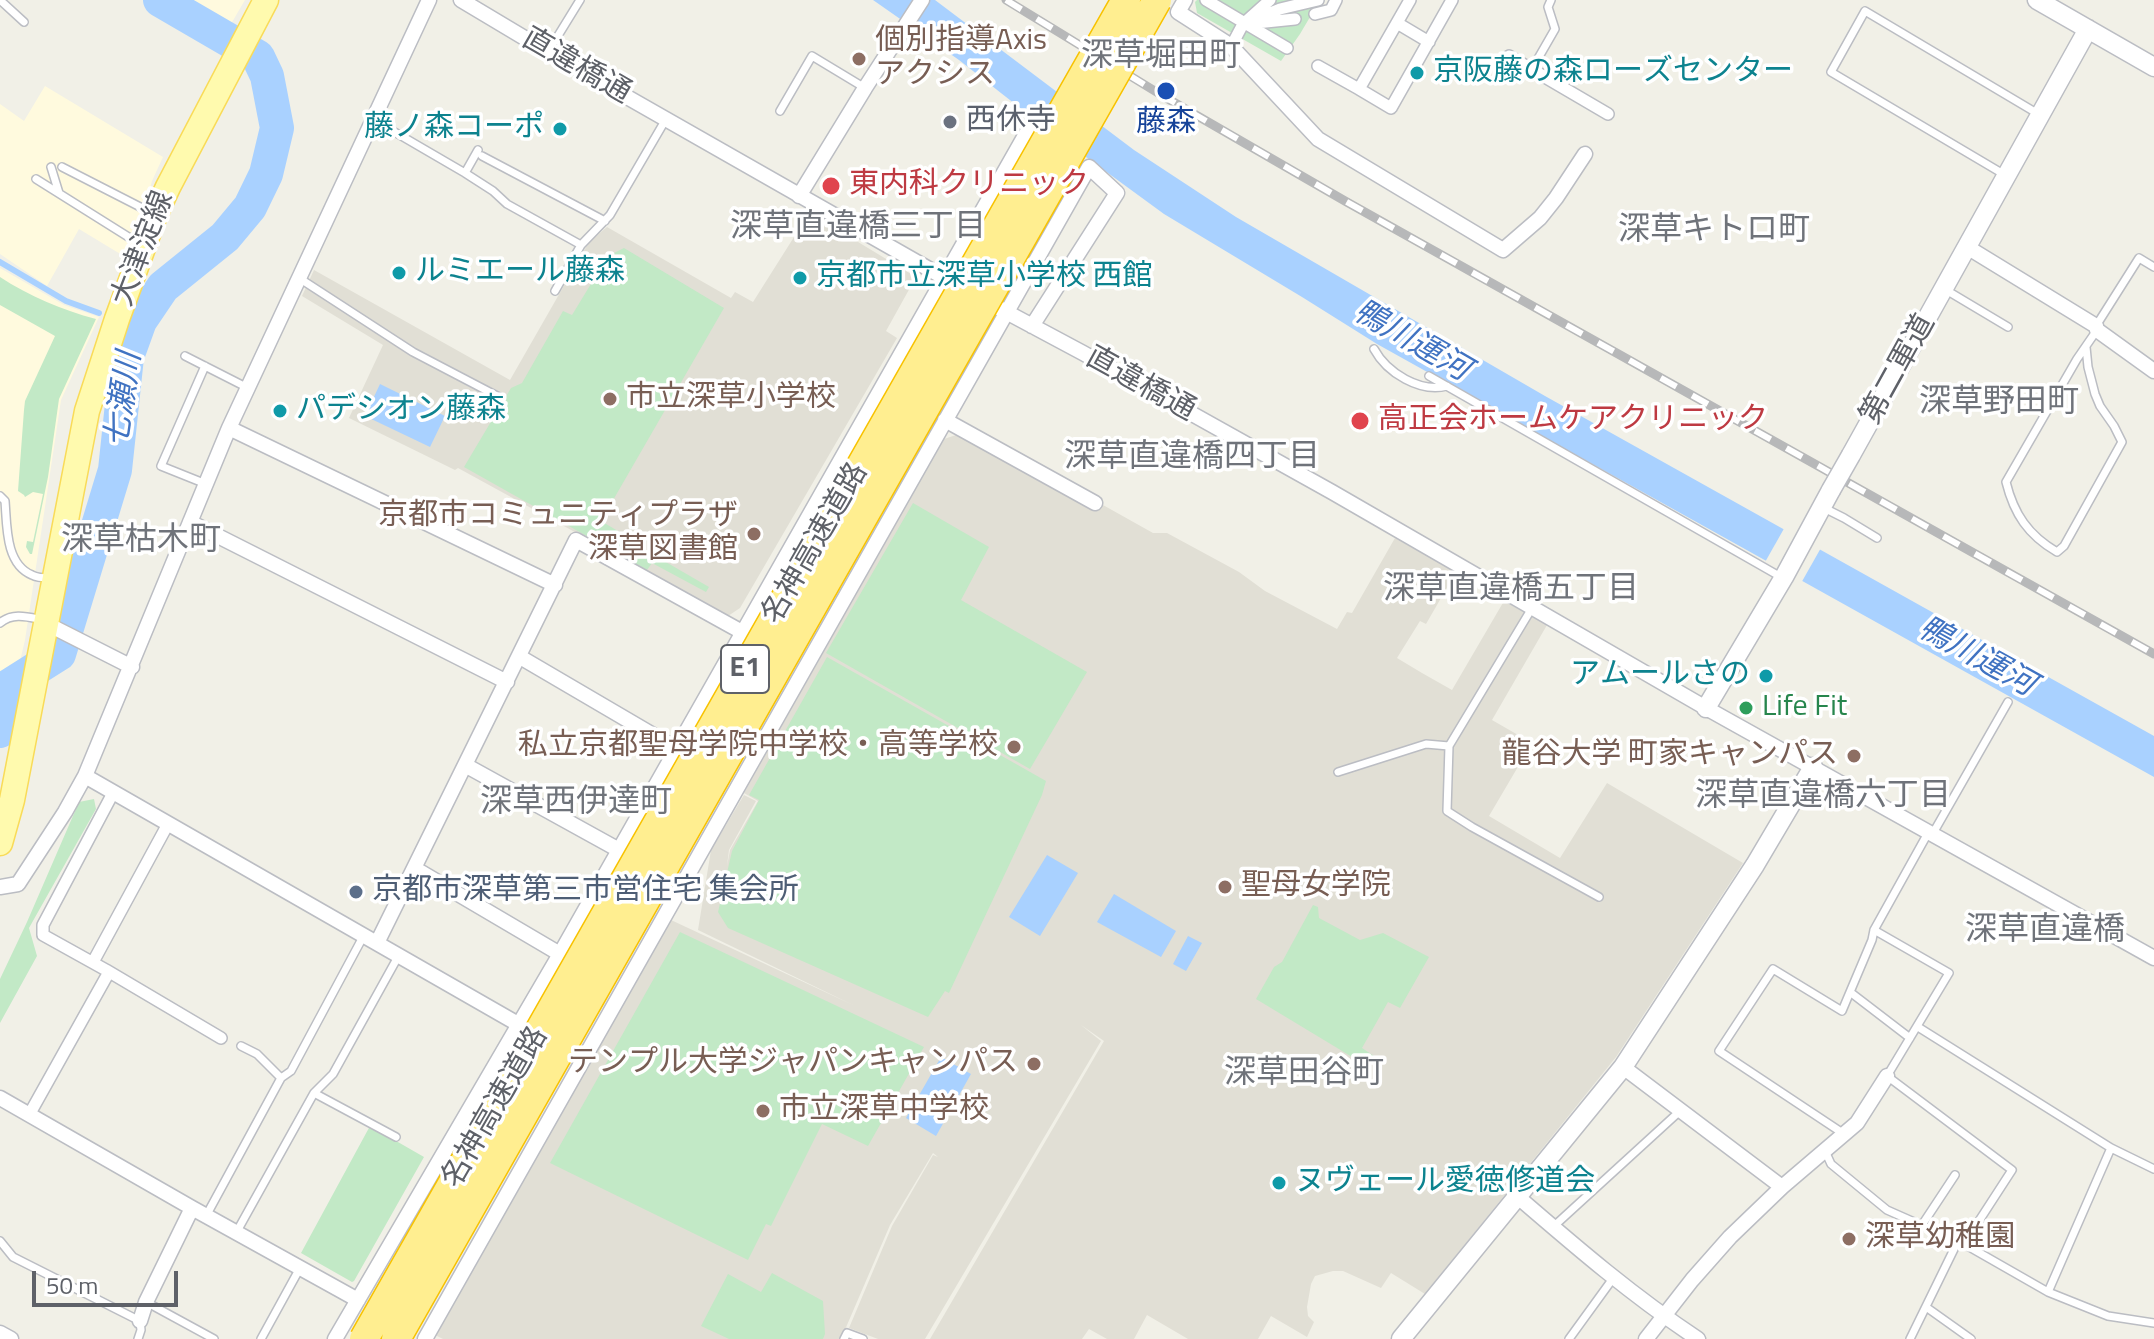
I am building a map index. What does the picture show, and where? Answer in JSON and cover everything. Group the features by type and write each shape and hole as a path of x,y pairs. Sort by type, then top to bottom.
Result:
{"highway":[{"name":"名神高速道路","path":"364,1339 1126,0"},
{"name":"名神高速道路","path":"396,1339 1169,3"}],"main road":[{"name":"大津淀線","path":"0,843 12,800 47,630 87,411 155,215 266,0"}],"street":[{"path":"0,887 18,884 85,776 229,428 429,0"},
{"name":"直違橋通","path":"461,0 944,279 1332,492 1706,708 2154,958"},
{"path":"799,196 922,0"},
{"path":"1206,0 1287,48"},
{"path":"1234,41 1243,24 1270,0"},
{"path":"1243,24 1280,9 1318,0"},
{"path":"1315,14 1331,10 1336,0"},
{"path":"1359,89 1410,0"},
{"path":"1318,66 1391,108 1452,0"},
{"path":"2037,0 2154,67"},
{"path":"1169,3 1231,46 1318,139 1503,250 1540,218 1585,154"},
{"path":"1243,24 1295,19"},
{"path":"1397,23 1429,42"},
{"name":"第二軍道","path":"1706,708 1783,578 2088,29"},
{"path":"1509,56 1608,114"},
{"path":"335,1339 560,954 1031,125"},
{"path":"426,1339 1089,167 1117,193 1032,326"},
{"path":"1967,247 2097,328 2154,371"},
{"path":"945,420 1095,503"},
{"path":"229,428 555,585"},
{"path":"190,522 507,682"},
{"path":"377,943 576,540 742,632"},
{"path":"47,630 75,638 132,667"},
{"path":"520,657 677,749"},
{"path":"465,765 619,850"},
{"path":"1401,1339 1623,1067 1755,865 1813,767"},
{"path":"85,776 518,1024"},
{"path":"113,793 41,930 43,935 221,1038"},
{"path":"93,962 168,824"},
{"path":"414,868 560,954"},
{"path":"29,1115 109,972"},
{"path":"1623,1067 1782,1187"},
{"path":"1646,1339 1721,1248 1782,1187 1857,1123 1887,1076"},
{"path":"0,1098 358,1300"},
{"path":"1518,1197 1614,1277 1698,1339"},
{"path":"140,1321 146,1302 192,1208"},
{"path":"0,1333 11,1339"}],"lane":[{"path":"0,0 24,22"},
{"path":"548,52 580,0"},
{"path":"1532,69 1555,29 1548,7 1551,0"},
{"path":"2007,176 1831,72 1865,11 2041,115"},
{"path":"780,111 812,56 865,88"},
{"path":"555,291 581,245 605,221 666,119"},
{"path":"374,120 465,173 507,204 581,245"},
{"path":"465,173 480,153 605,221"},
{"path":"51,167 59,193"},
{"path":"62,167 155,215"},
{"path":"36,179 144,246"},
{"path":"2086,347 2095,394 2122,442 2064,546 2057,552 2039,542 2024,524 2011,501 2006,482 2077,359 2139,258 2154,267"},
{"path":"299,278 413,352 501,398"},
{"path":"1944,288 2008,327"},
{"path":"1374,349 1380,361 1407,380 1436,389 1447,386"},
{"path":"185,356 248,388"},
{"path":"205,366 161,466 206,484"},
{"path":"1429,376 1783,578"},
{"path":"0,496 5,501 8,547 21,567 32,575 54,579"},
{"path":"1822,507 1877,538"},
{"path":"1532,608 1449,746 1447,811 1599,897"},
{"path":"0,623 15,615 47,630"},
{"path":"1844,1134 1719,1051 1773,969 1842,1011 1874,930 2008,702"},
{"path":"1338,772 1426,744 1449,746"},
{"path":"1874,930 1949,973 1887,1076 2012,1170 1961,1242 1910,1339"},
{"path":"206,1216 281,1078 291,1071 364,935"},
{"path":"236,1233 314,1093 333,1074 399,955"},
{"path":"1850,992 1910,1038"},
{"path":"1918,1027 2111,1148 2154,1169"},
{"path":"241,1046 257,1054 281,1078"},
{"path":"314,1093 396,1137"},
{"path":"1553,1227 1680,1111"},
{"path":"2048,1292 2111,1148"},
{"path":"1825,1151 1831,1164 1887,1210 1961,1242 2048,1292 2108,1316 2154,1323"},
{"path":"1922,1225 1955,1175"},
{"path":"0,1241 13,1257 140,1321 138,1339"},
{"path":"261,1339 300,1268"},
{"path":"1569,1339 1614,1277"},
{"path":"146,1302 214,1339"},
{"path":"1926,1307 1971,1339"},
{"path":"844,1339 847,1333 863,1339"}],"shaded area":[{"path":"178,0 245,0 228,29"},
{"path":"45,86 163,157 145,207 122,255 79,229 47,286 0,254 0,104 24,121"},
{"name":"市立深草小学校","path":"806,218 817,224 820,219 916,277 886,331 897,338 740,608 728,616 458,468 455,470 349,418 383,345 302,296 314,270 510,380 589,242 607,227 731,298 735,292 753,302"},
{"path":"0,268 64,305 99,317 61,400 25,640 17,674 5,684 0,695"},
{"name":"聖母女学院","path":"962,433 1097,511 1103,505 1153,533 1167,533 1337,629 1347,612 1352,613 1395,538 1456,572 1426,624 1420,621 1397,658 1422,673 1452,690 1504,601 1547,625 1492,720 1532,743 1489,816 1560,858 1607,783 1743,863 1616,1057 1425,1294 1391,1273 1381,1288 1343,1271 1315,1276 1307,1307 1308,1316 1314,1322 1307,1337 1271,1316 1258,1339 1188,1339 1147,1315 1134,1339 1107,1339 1089,1329 1082,1339 930,1339 1104,1041 1081,1025 1101,1041 925,1339 878,1339 849,1328 892,1226 933,1155 938,1157 933,1153 890,1225 841,1339 443,1339 435,1335 671,920 853,1005 698,930 711,850 744,795 756,801 729,850 727,866 730,850 758,801 744,793 944,439"}],"green space":[{"path":"1197,0 1320,0 1281,61 1197,13"},
{"path":"624,248 724,308 601,521 628,537 625,546 648,558 652,554 709,587 706,592 652,563 647,570 464,467 511,388 522,383 563,311 572,315 608,256"},
{"path":"0,277 46,302 96,319 59,399 48,477 32,554 26,547 27,541 33,542 43,494 33,492 25,497 18,491 24,410 25,401 55,336 0,305"},
{"path":"913,503 989,547 961,600 1087,672 1030,769 826,653"},
{"path":"827,657 1046,781 949,993 945,991 928,1017 728,928 718,912 732,851 759,800 749,795"},
{"path":"94,799 96,809 29,928 37,956 0,1023 0,979 79,802"},
{"path":"1313,905 1318,907 1319,918 1360,940 1383,933 1429,957 1400,1008 1388,1002 1362,1048 1374,1056 1367,1066 1256,999 1274,967 1282,962"},
{"path":"680,932 924,1047 868,1146 822,1124 771,1226 766,1224 748,1260 550,1163"},
{"path":"370,1126 424,1157 352,1282 301,1253"},
{"path":"772,1273 823,1301 823,1339 729,1339 701,1326 728,1274 761,1292"}],"water":[{"name":"鴨川運河","path":"873,0 935,0 1134,150 1236,217 1545,396 2154,736 2154,777 1377,344 1164,214 959,60"},
{"path":"380,384 445,416 430,447 365,416"},
{"path":"1047,855 1078,873 1040,936 1009,917"},
{"path":"1114,894 1176,931 1161,957 1097,922"},
{"path":"1188,936 1202,943 1186,971 1173,964"},
{"path":"941,1057 971,1074 936,1136 906,1118"}],"pier":[{"path":"1786,525 1822,546 1800,585 1764,564"}],"waterway":[{"name":"七瀬川","path":"0,731 10,685 59,654 115,470 127,357 140,321 163,287 225,237 250,207 266,174 277,128 267,76 258,57 160,0"},
{"path":"0,262 66,301 99,313"}],"railway":[{"path":"1006,0 1163,96 1345,201 2154,654"}],"place":[{"name":"個別指導Axis アクシス","path":"859,59"},
{"name":"京阪藤の森ローズセンター","path":"1417,73"},
{"name":"藤森","path":"1166,91"},
{"name":"西休寺","path":"950,122"},
{"name":"藤ノ森コーポ","path":"560,129"},
{"name":"東内科クリニック","path":"831,186"},
{"name":"ルミエール藤森","path":"399,273"},
{"name":"京都市立深草小学校 西館","path":"800,278"},
{"name":"市立深草小学校","path":"610,399"},
{"name":"パデシオン藤森","path":"280,411"},
{"name":"高正会ホームケアクリニック","path":"1360,421"},
{"name":"京都市コミュニティプラザ 深草図書館","path":"754,534"},
{"name":"アムールさの","path":"1766,676"},
{"name":"Life Fit","path":"1746,708"},
{"name":"私立京都聖母学院中学校・高等学校","path":"1014,747"},
{"name":"龍谷大学 町家キャンパス","path":"1854,756"},
{"name":"聖母女学院","path":"1225,887"},
{"name":"京都市深草第三市営住宅 集会所","path":"356,892"},
{"name":"テンプル大学ジャパンキャンパス","path":"1034,1064"},
{"name":"市立深草中学校","path":"763,1111"},
{"name":"ヌヴェール愛徳修道会","path":"1279,1183"},
{"name":"深草幼稚園","path":"1849,1239"}],"district":[{"name":"深草堀田町","path":"1161,57"},
{"name":"深草直違橋三丁目","path":"858,228"},
{"name":"深草キトロ町","path":"1714,231"},
{"name":"深草野田町","path":"1999,403"},
{"name":"深草直違橋四丁目","path":"1192,458"},
{"name":"深草枯木町","path":"141,541"},
{"name":"深草直違橋五丁目","path":"1511,590"},
{"name":"深草直違橋六丁目","path":"1823,797"},
{"name":"深草西伊達町","path":"576,803"},
{"name":"深草直違橋","path":"2045,931"},
{"name":"深草田谷町","path":"1304,1074"}]}
